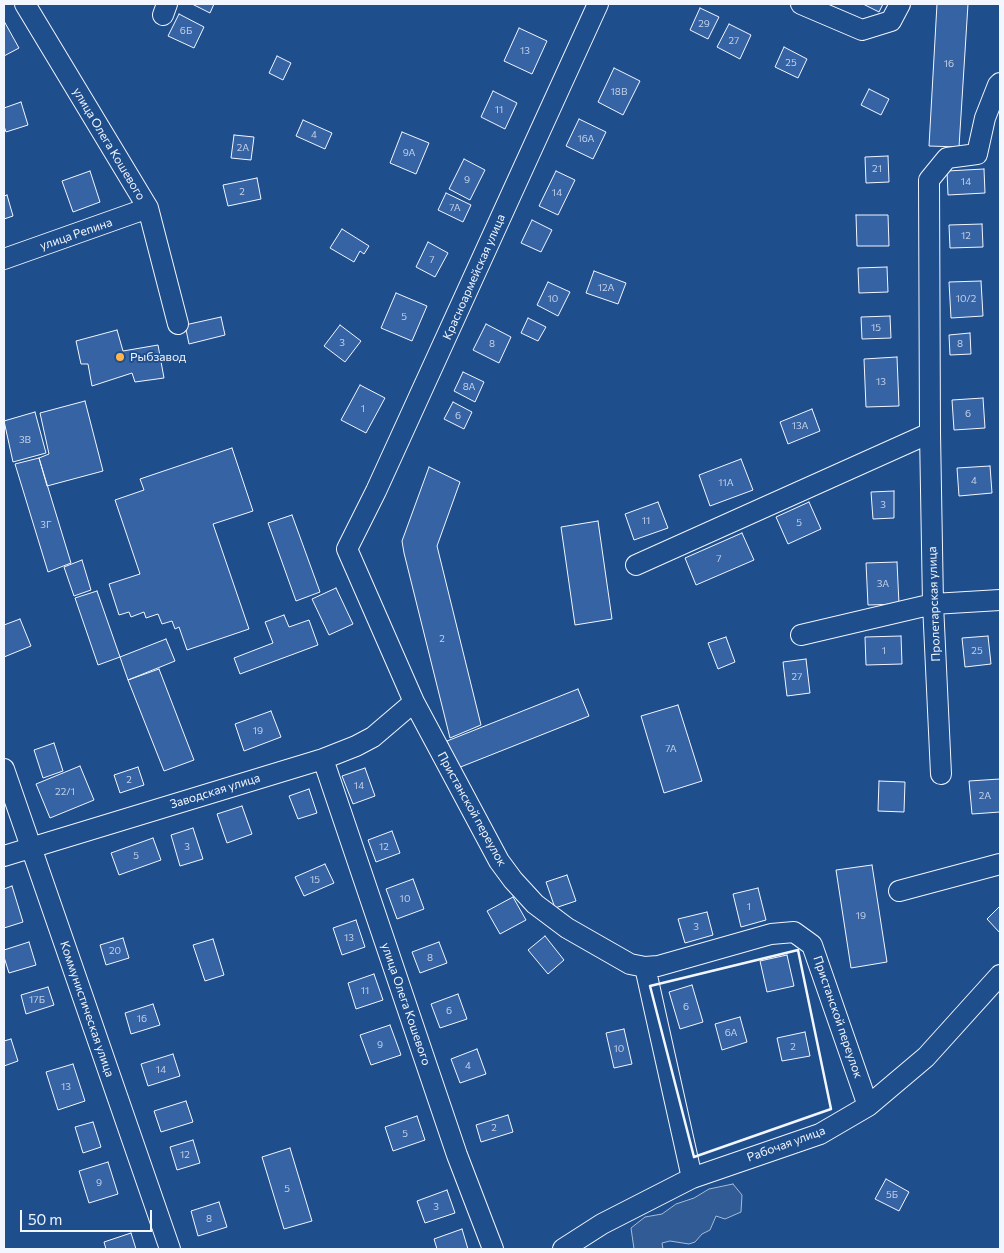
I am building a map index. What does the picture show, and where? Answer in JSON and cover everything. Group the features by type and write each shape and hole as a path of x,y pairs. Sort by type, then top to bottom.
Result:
{"street":[{"name":"улица Олега Кошевого","path":"25,4 148,208 178,324"},
{"name":"Красноармейская улица","path":"347,549 376,491 598,4"},
{"path":"801,4 862,30 892,21 900,4"},
{"name":"Пролетарская улица","path":"942,774 933,604 929,180 947,158 977,154 985,118 1000,83"},
{"name":"улица Репина","path":"4,259 148,208"},
{"path":"636,565 930,433"},
{"name":"Пристанской переулок","path":"347,549 414,702 499,861 535,904 567,928 630,964 645,967 658,966 770,934 794,932 812,945 868,1106"},
{"path":"801,635 933,604 1000,600"},
{"name":"Заводская улица","path":"4,856 323,759 373,737 414,702"},
{"name":"улица Олега Кошевого","path":"323,759 457,1155 492,1249"},
{"name":"Коммунистическая улица","path":"4,769 170,1249"},
{"path":"899,891 1000,864"},
{"path":"645,967 692,1178"},
{"name":"Рабочая улица","path":"563,1249 602,1224 692,1178 820,1134 868,1106 926,1056 1000,975"}],"shaded area":[{"path":"733,1184 742,1195 741,1212 725,1219 716,1216 710,1230 702,1234 695,1242 689,1244 670,1241 662,1243 663,1249 634,1249 631,1228 645,1217 662,1214 676,1204 694,1198 709,1189"}],"building":[{"path":"192,4 214,4 210,13"},
{"path":"863,4 883,4 879,12"},
{"path":"937,4 968,4 959,147 929,146"},
{"path":"700,8 719,17 708,39 690,30"},
{"path":"179,14 204,27 194,48 168,36"},
{"path":"4,21 19,48 4,56"},
{"path":"729,24 751,35 740,59 717,47"},
{"path":"519,28 547,41 532,74 504,61"},
{"path":"784,47 807,59 798,78 775,67"},
{"path":"277,56 291,63 283,80 269,73"},
{"path":"614,68 640,81 623,115 598,102"},
{"path":"869,89 889,99 881,115 861,105"},
{"path":"493,91 517,103 505,129 481,117"},
{"path":"21,102 28,125 6,132 4,108"},
{"path":"579,119 606,132 593,159 566,146"},
{"path":"303,120 332,133 325,149 296,136"},
{"path":"402,132 429,143 416,174 390,163"},
{"path":"234,135 254,137 251,160 231,158"},
{"path":"888,156 889,182 866,183 865,157"},
{"path":"464,159 485,170 470,200 449,189"},
{"path":"984,169 985,193 948,195 947,171"},
{"path":"90,171 100,202 73,212 62,181"},
{"path":"556,171 575,180 558,215 539,206"},
{"path":"257,178 261,199 228,206 223,185"},
{"path":"446,193 471,205 463,222 438,210"},
{"path":"7,195 13,216 4,219 4,196"},
{"path":"856,215 888,215 889,246 857,246"},
{"path":"532,220 552,230 541,252 521,243"},
{"path":"982,224 983,247 950,248 949,225"},
{"path":"342,229 369,246 364,254 360,251 354,262 330,248"},
{"path":"428,242 448,253 435,277 416,267"},
{"path":"887,267 888,292 859,293 858,268"},
{"path":"594,271 626,283 618,304 586,293"},
{"path":"981,281 983,316 951,318 949,282"},
{"path":"548,282 570,292 558,316 537,305"},
{"path":"396,293 427,306 412,341 381,328"},
{"path":"890,316 891,338 862,339 861,317"},
{"path":"221,317 225,335 189,344 185,325"},
{"path":"528,318 546,327 538,341 521,333"},
{"path":"486,324 511,337 499,363 473,350"},
{"path":"340,325 361,341 345,362 324,346"},
{"name":"Рыбзавод","path":"117,330 123,351 158,345 164,378 135,382 132,373 92,386 88,364 81,364 76,341"},
{"path":"970,333 971,354 950,355 949,335"},
{"path":"897,357 899,406 866,407 864,359"},
{"path":"463,372 484,382 475,402 454,391"},
{"path":"360,385 385,398 366,433 341,420"},
{"path":"983,398 985,428 954,430 952,400"},
{"path":"85,401 103,471 47,486 39,458 49,454 40,413"},
{"path":"453,402 472,412 464,429 444,419"},
{"path":"812,409 820,431 788,444 780,422"},
{"path":"35,412 46,453 13,462 4,421"},
{"path":"232,448 253,511 213,524 249,629 187,650 179,627 175,629 172,621 162,624 158,614 146,618 144,612 131,617 129,612 119,615 109,584 140,574 115,500 144,490 140,479"},
{"path":"39,458 71,563 48,572 15,464"},
{"path":"741,459 753,490 710,506 699,475"},
{"path":"990,466 992,493 959,496 957,468"},
{"path":"429,467 460,482 437,546 481,725 450,738 402,541"},
{"path":"894,491 894,518 873,519 871,492"},
{"path":"658,502 668,528 634,540 625,514"},
{"path":"809,502 821,529 788,544 776,517"},
{"path":"292,515 320,592 296,601 268,523"},
{"path":"598,521 612,619 575,625 561,527"},
{"path":"742,533 754,560 696,585 685,558"},
{"path":"82,560 91,590 74,596 64,567"},
{"path":"897,562 899,604 868,605 866,563"},
{"path":"336,588 353,624 329,635 312,599"},
{"path":"97,591 120,657 98,665 75,598"},
{"path":"284,615 289,627 309,620 318,645 240,674 234,658 273,643 265,622"},
{"path":"20,619 31,646 4,657 4,625"},
{"path":"901,636 902,664 866,665 865,637"},
{"path":"988,636 991,664 965,667 962,638"},
{"path":"726,637 735,662 718,669 708,643"},
{"path":"166,639 175,661 128,680 120,657"},
{"path":"806,659 810,693 787,696 783,662"},
{"path":"159,669 194,760 164,771 128,680"},
{"path":"578,689 589,716 458,768 447,741"},
{"path":"678,705 702,781 664,793 641,716"},
{"path":"271,711 281,737 244,751 235,724"},
{"path":"54,743 63,771 43,778 34,750"},
{"path":"80,766 94,800 50,818 36,784"},
{"path":"138,767 144,785 120,793 114,775"},
{"path":"365,768 375,796 353,804 342,776"},
{"path":"1000,779 1000,812 972,814 969,781"},
{"path":"879,781 905,782 904,812 878,811"},
{"path":"309,789 317,813 298,819 289,796"},
{"path":"242,806 252,834 227,843 217,814"},
{"path":"193,828 203,859 180,866 171,835"},
{"path":"392,831 400,853 376,862 368,840"},
{"path":"153,838 161,860 119,875 111,853"},
{"path":"325,864 334,883 304,896 295,877"},
{"path":"872,865 887,962 851,968 836,870"},
{"path":"567,875 576,901 555,908 546,882"},
{"path":"413,879 424,909 397,919 386,889"},
{"path":"12,886 23,922 4,928 4,889"},
{"path":"758,888 766,920 741,927 733,894"},
{"path":"513,897 526,920 500,934 487,911"},
{"path":"1000,906 1000,933 987,919"},
{"path":"707,912 713,935 685,943 678,919"},
{"path":"356,920 365,947 342,955 333,928"},
{"path":"545,936 564,960 548,974 528,950"},
{"path":"123,938 129,958 106,965 100,945"},
{"path":"213,939 224,975 205,981 193,945"},
{"path":"29,942 36,965 9,973 4,950"},
{"path":"439,942 447,963 420,973 412,952"},
{"path":"787,955 794,986 767,992 760,961"},
{"path":"374,974 383,1000 356,1009 348,983"},
{"path":"692,985 703,1022 680,1029 669,992"},
{"path":"48,987 54,1005 26,1014 21,995"},
{"path":"458,994 467,1019 440,1028 431,1004"},
{"path":"153,1004 160,1025 131,1034 125,1013"},
{"path":"740,1017 747,1042 722,1050 715,1024"},
{"path":"390,1025 401,1055 371,1065 360,1035"},
{"path":"624,1029 632,1064 614,1068 606,1033"},
{"path":"805,1032 810,1056 782,1061 777,1038"},
{"path":"11,1039 18,1061 4,1066 4,1041"},
{"path":"477,1049 486,1074 460,1083 451,1059"},
{"path":"173,1054 180,1076 148,1086 141,1064"},
{"path":"73,1064 85,1101 58,1110 46,1072"},
{"path":"186,1101 193,1122 161,1132 154,1111"},
{"path":"508,1115 513,1132 481,1142 476,1125"},
{"path":"417,1116 425,1140 393,1151 385,1127"},
{"path":"93,1122 101,1147 83,1153 75,1127"},
{"path":"193,1140 200,1163 177,1170 170,1147"},
{"path":"290,1148 312,1221 284,1229 262,1157"},
{"path":"108,1162 118,1194 89,1203 79,1171"},
{"path":"886,1179 909,1192 899,1211 875,1199"},
{"path":"447,1190 455,1213 425,1223 417,1201"},
{"path":"219,1202 227,1227 198,1236 191,1211"},
{"path":"462,1229 468,1249 437,1249 434,1239"},
{"path":"131,1233 136,1249 106,1249 104,1242"}],"wall":[{"path":"798,950 831,1109 694,1157 650,986 798,950"}],"place":[{"name":"Рыбзавод","path":"120,357"}]}
